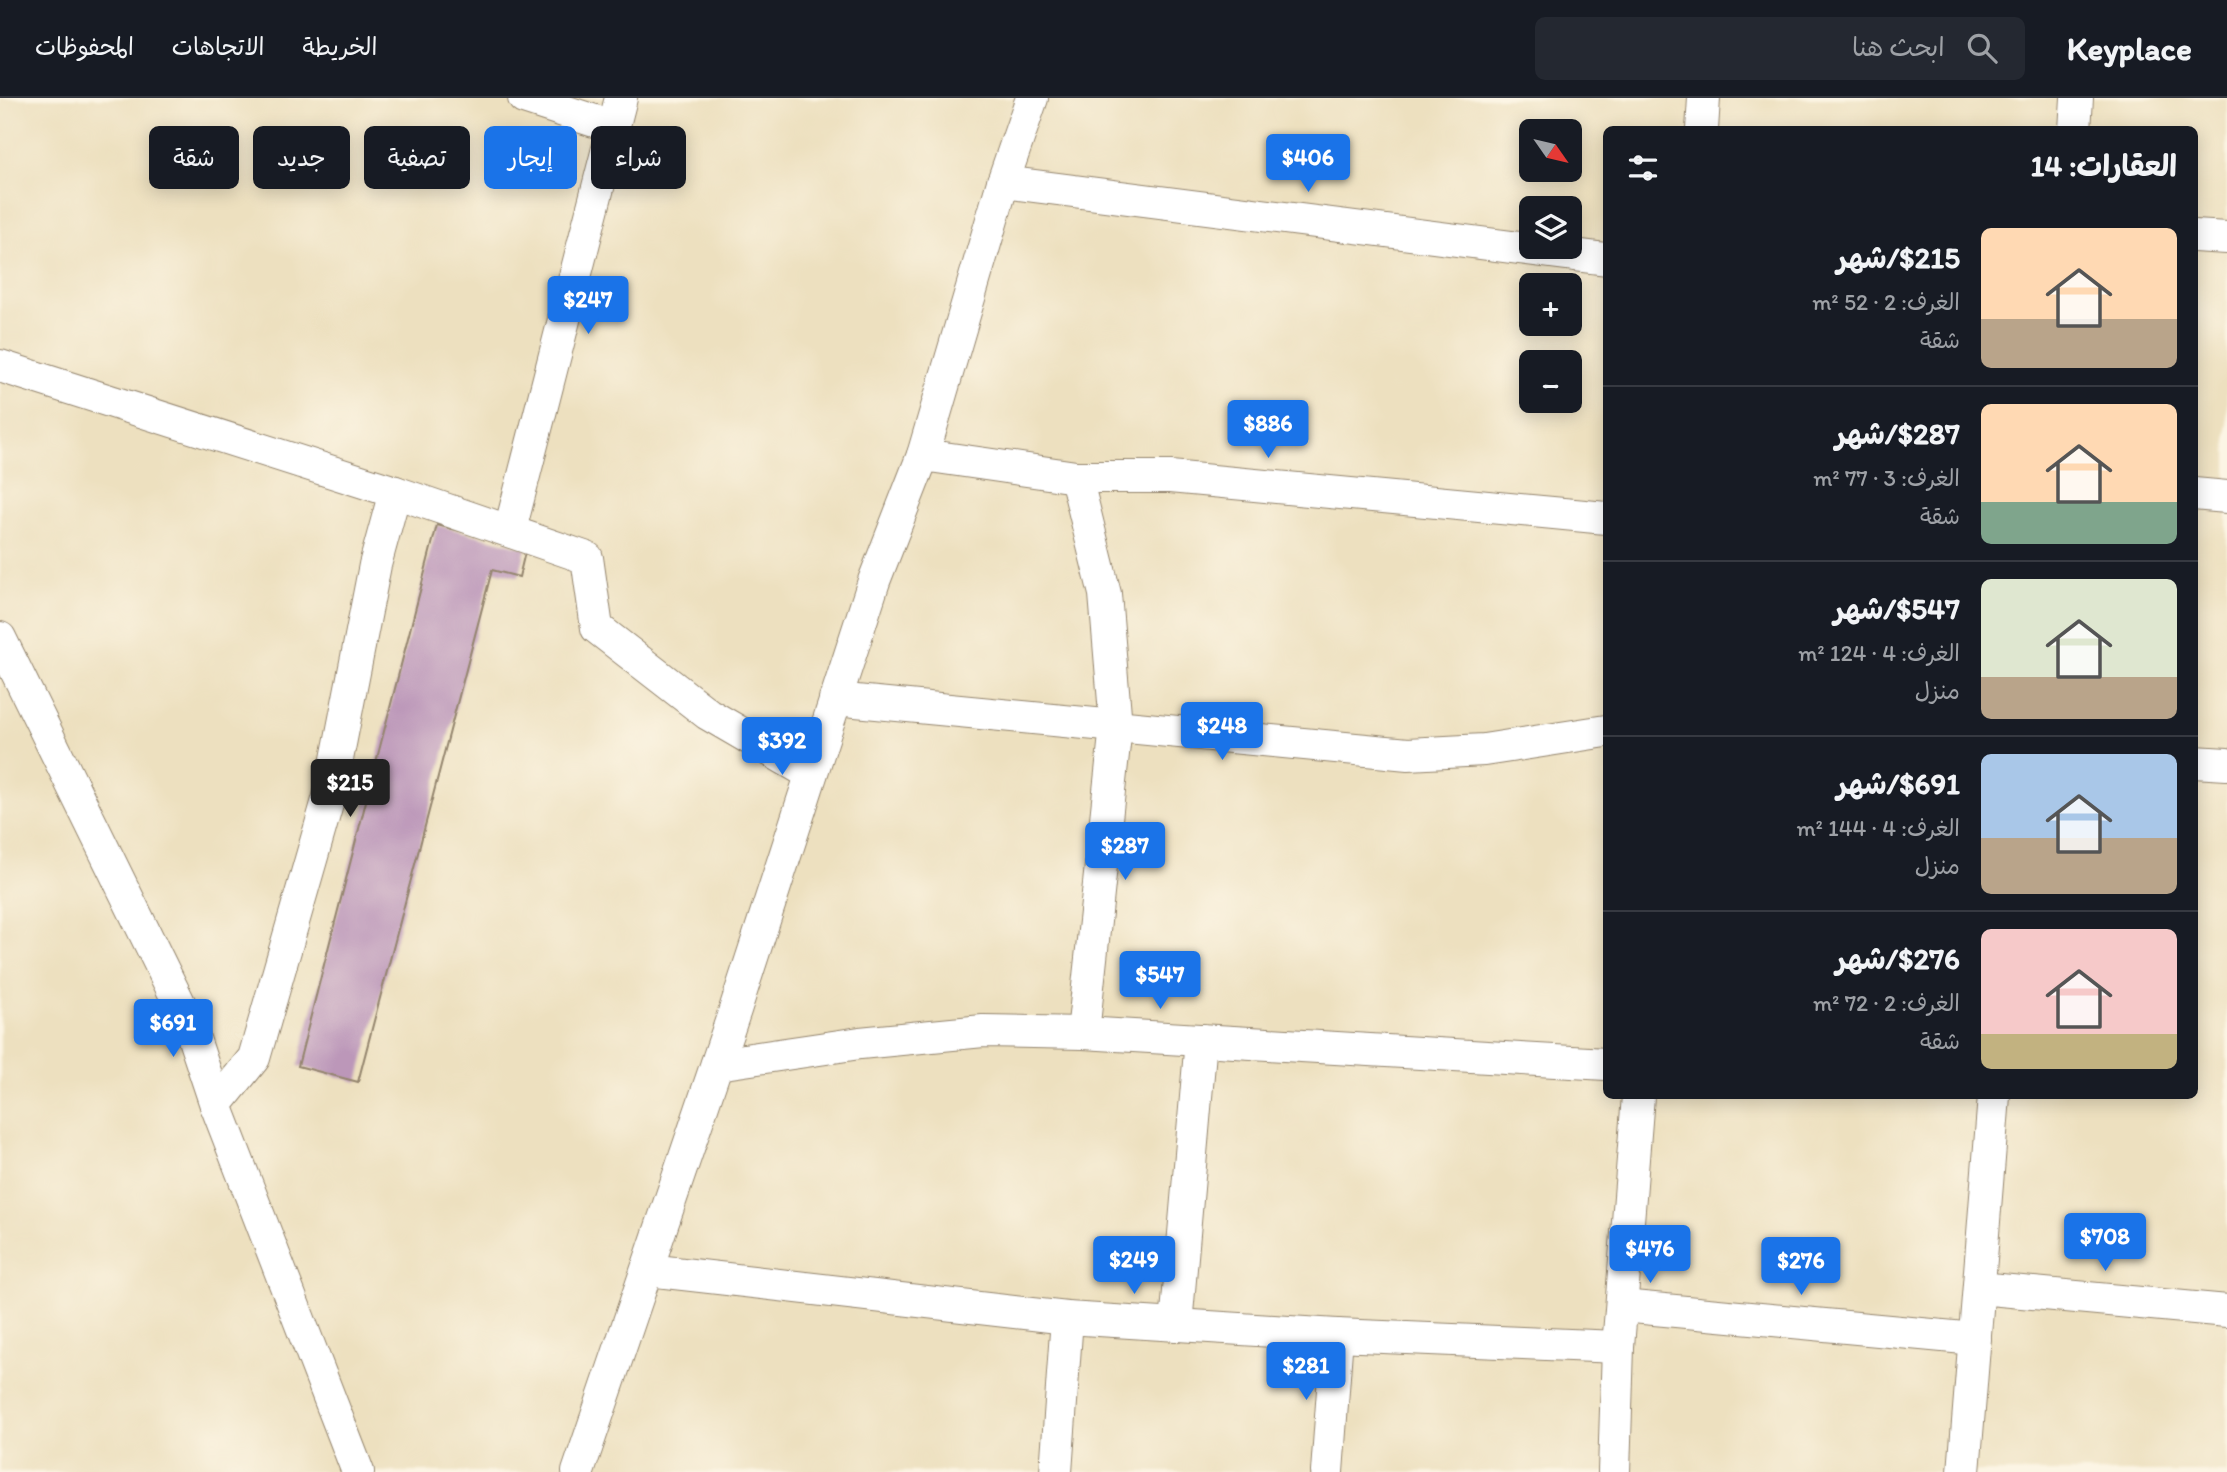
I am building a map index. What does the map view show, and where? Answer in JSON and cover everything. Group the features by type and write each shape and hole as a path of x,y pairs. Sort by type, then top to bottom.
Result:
{"street":[{"path":"509,530 617,113 524,98"},
{"path":"579,1472 717,1064 874,581 923,455 1003,182 1032,98"},
{"path":"1702,126 1704,98"},
{"path":"2075,126 2077,98"},
{"path":"1003,182 1603,259"},
{"path":"2198,236 2227,238"},
{"path":"0,366 396,492 587,558 597,628 708,714 811,774"},
{"path":"923,455 1076,477 1170,477 1603,518"},
{"path":"1076,477 1105,594 1116,726 1083,1033"},
{"path":"216,1105 254,1058 331,790 375,565 396,492"},
{"path":"2198,494 2227,497"},
{"path":"0,638 188,1021 216,1105 358,1472"},
{"path":"835,699 1433,755 1603,731"},
{"path":"2198,762 2227,764"},
{"path":"717,1064 860,1043 983,1031 1083,1033 1603,1064"},
{"path":"1176,1325 1202,1040"},
{"path":"1614,1472 1618,1347 1638,1099"},
{"path":"1964,1472 1994,1099"},
{"path":"648,1270 1067,1318 1337,1335 1618,1347"},
{"path":"1979,1288 2227,1311"},
{"path":"1622,1306 1975,1339"},
{"path":"1056,1472 1067,1318"},
{"path":"1327,1472 1337,1335"}],"building":[{"path":"437,525 526,548 519,577 492,570 358,1082 298,1066"}]}
